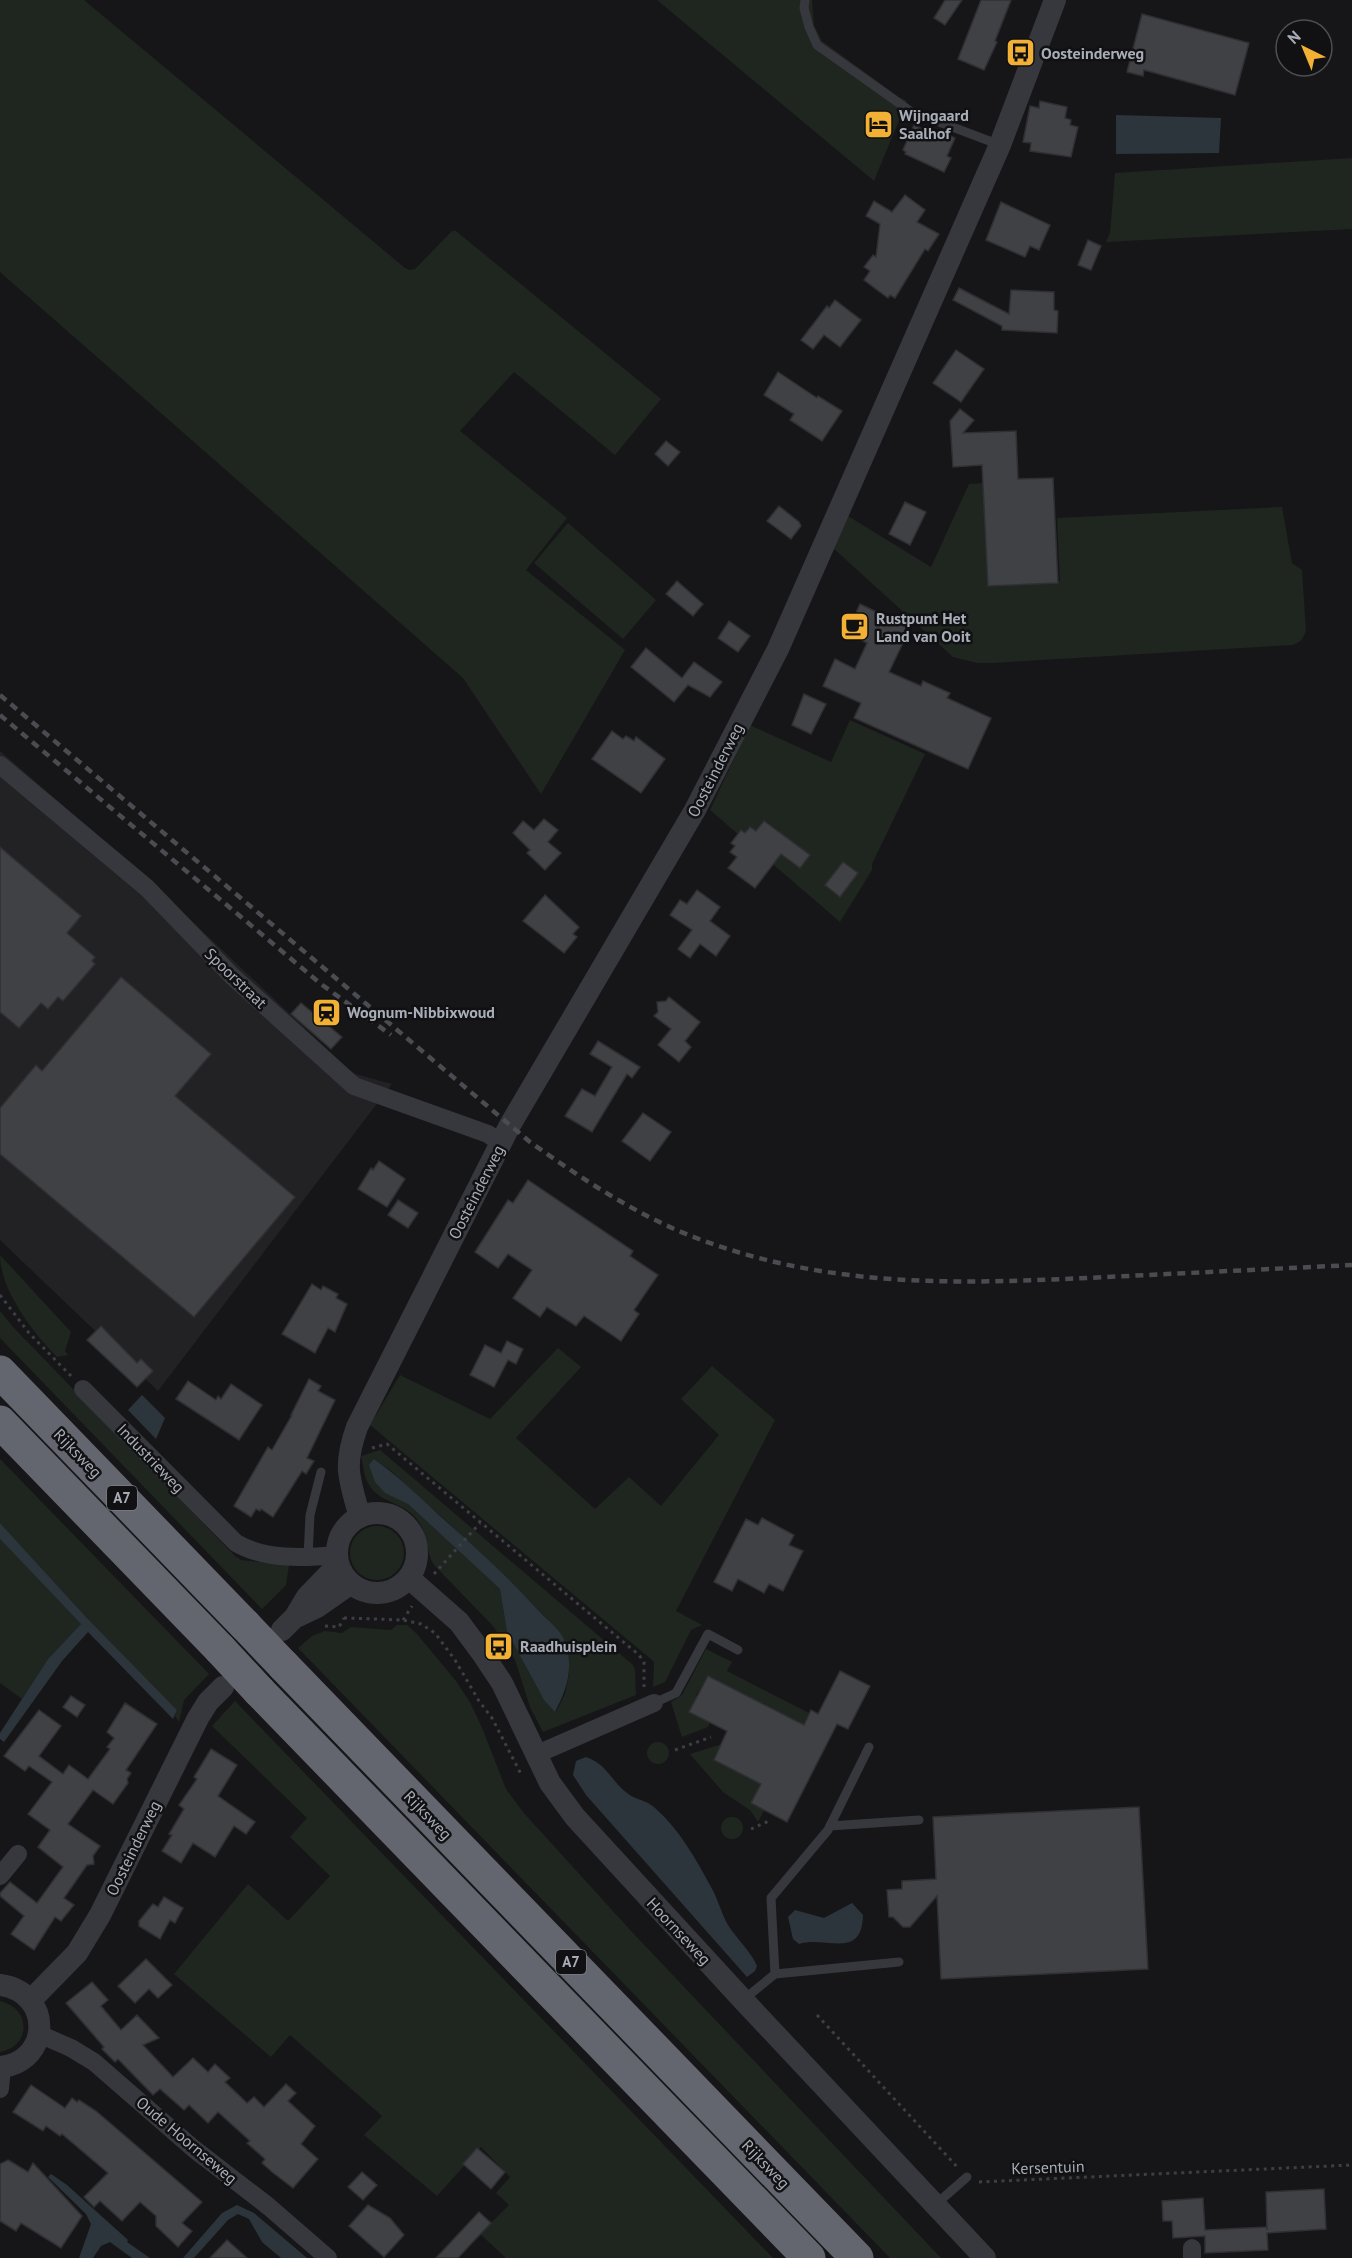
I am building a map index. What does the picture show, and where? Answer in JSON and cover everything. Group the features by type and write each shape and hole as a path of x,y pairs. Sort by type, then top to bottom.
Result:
{"highway":[{"name":"Rijksweg","path":"0,1372 857,2258"},
{"name":"A7","path":"0,1422 809,2258"}],"street":[{"name":"Oosteinderweg","path":"360,1517 348,1471 349,1448 357,1427 535,1080 695,810 778,649 1000,145 1055,0"},
{"name":"Spoorstraat","path":"0,765 147,888 232,976 354,1086 489,1134 501,1143"},
{"name":"Industrieweg","path":"83,1389 236,1543 250,1550 273,1555 308,1557 342,1568"},
{"path":"382,1513 401,1520 408,1528 416,1546 415,1566 410,1578 396,1589 387,1592 368,1592 342,1568 339,1538 343,1531 360,1517 382,1513"},
{"path":"289,1623 307,1597 342,1568"},
{"name":"Hoornseweg","path":"410,1578 448,1611 474,1642 502,1683 550,1783 574,1817 742,2000 985,2258"},
{"name":"Oosteinderweg","path":"31,2000 77,1953 105,1907 198,1718 208,1702 223,1687"},
{"path":"535,1755 654,1702"},
{"path":"0,1876 18,1854"},
{"path":"0,1985 13,1988 31,2000 40,2022 36,2044 22,2060 1,2075"},
{"name":"Oude Hoornseweg","path":"39,2034 77,2051 100,2066 194,2149 268,2206 328,2258"}],"lane":[{"path":"805,0 804,8 809,27 817,45 910,111 986,137 1000,145"},
{"path":"308,1557 310,1515 321,1472"},
{"path":"654,1702 676,1693 708,1634 738,1650"},
{"path":"775,1974 771,1898 830,1826 869,1747"},
{"path":"830,1826 920,1821"},
{"path":"742,2000 775,1974 899,1962"},
{"path":"935,2205 967,2176"}],"path":[{"path":"0,1295 28,1333 83,1389"},
{"path":"349,1448 362,1450 387,1444 639,1655 644,1662 645,1694 654,1702"},
{"path":"455,1551 480,1523"},
{"path":"321,1625 339,1627 345,1618"},
{"path":"675,1750 711,1737"},
{"path":"751,1829 771,1820"},
{"path":"817,2015 967,2176"},
{"name":"Kersentuin","path":"967,2176 980,2182 1352,2165"}],"shaded area":[{"path":"0,0 84,0 405,268 415,269 452,231 456,231 661,399 615,455 514,372 460,431 567,518 526,570 625,650 541,794 463,678 0,272"},
{"path":"657,0 812,0 814,25 822,41 907,101 874,181"},
{"path":"1116,115 1221,118 1219,153 1116,154"},
{"path":"1352,158 1352,229 1106,242 1110,233 1115,173"},
{"path":"986,483 990,584 1060,581 1057,518 1282,507 1292,563 1302,570 1305,634 1299,642 1292,645 993,663 977,663 953,657 833,548 848,516 931,567 969,484"},
{"path":"568,523 656,600 623,639 534,563"},
{"path":"850,720 925,754 872,864 872,870 840,922 710,810 750,725 831,762"},
{"path":"0,751 138,870 352,1073 392,1084 158,1391 0,1240"},
{"path":"0,1255 71,1332 65,1351 68,1355 57,1357 29,1324 12,1297"},
{"path":"0,1311 235,1556 241,1560 289,1565 286,1585 262,1609 0,1338"},
{"path":"558,1348 581,1367 516,1438 595,1509 629,1477 661,1506 719,1435 681,1399 712,1366 775,1420 676,1611 702,1625 691,1630 665,1682 653,1687 654,1663 652,1660 370,1425 400,1375 490,1419"},
{"path":"142,1395 165,1418 156,1439 128,1410"},
{"path":"380,1450 633,1665 636,1695 543,1732 530,1707 515,1660 493,1626 434,1565 423,1529 416,1518 372,1490 361,1456","holes":["374,1459 390,1470 455,1529 558,1631 569,1662 569,1674 565,1694 556,1712 539,1691 507,1632 500,1589 408,1504"]},
{"path":"0,1459 209,1674 184,1700 179,1722 175,1716 177,1710 86,1617 0,1523"},
{"path":"374,1459 408,1486 491,1562 560,1633 568,1652 569,1670 566,1687 555,1712 544,1700 507,1632 500,1589 408,1504 385,1493 375,1482 369,1465"},
{"path":"0,1523 86,1617 177,1710 173,1719 88,1632 62,1661 4,1742 0,1739 0,1733 48,1659 81,1624 0,1539"},
{"path":"377,1526 387,1528 396,1534 402,1543 404,1553 402,1563 396,1572 387,1578 377,1580 367,1578 358,1572 352,1563 350,1553 352,1543 358,1534 367,1528"},
{"path":"0,1539 81,1624 48,1659 22,1699 0,1683"},
{"path":"397,1625 407,1625 417,1634 456,1681 471,1704 506,1789 523,1812 632,1932 941,2258 890,2258 298,1648 312,1636 325,1631 342,1633 351,1627 391,1630"},
{"path":"706,1649 732,1662 727,1671 809,1713 805,1722 808,1724 806,1726 711,1677 696,1695 710,1722 708,1727 682,1737 671,1702 682,1695"},
{"path":"235,1701 773,2258 506,2258 480,2234 509,2205 496,2193 510,2177 481,2147 437,2196 364,2135 382,2116 290,2035 271,2057 174,1974 248,1884 288,1921 330,1876 290,1837 307,1818 212,1726"},
{"path":"658,1742 666,1745 669,1753 666,1761 658,1764 650,1761 647,1753 650,1745"},
{"path":"722,1744 715,1757 716,1761 761,1784 752,1801 754,1805 764,1810 758,1822 750,1810 723,1792 690,1754"},
{"path":"586,1757 604,1768 630,1795 655,1808 672,1825 699,1866 728,1925 755,1961 757,1966 755,1971 747,1977 586,1795 573,1775 576,1761"},
{"path":"732,1817 740,1820 743,1828 740,1836 732,1839 724,1836 721,1828 724,1820"},
{"path":"852,1903 863,1915 861,1929 856,1938 840,1943 799,1944 793,1939 788,1917 795,1910 824,1918"},
{"path":"0,2001 18,2011 24,2027 18,2042 0,2052"},
{"path":"51,2174 67,2185 128,2240 127,2242 150,2258 132,2258 110,2242 101,2246 93,2258 79,2258 91,2224 86,2214 48,2177"},
{"path":"237,2205 254,2213 307,2258 281,2258 262,2242 249,2219 238,2214 228,2220 194,2258 183,2258 222,2213"}],"building":[{"path":"945,0 962,0 945,25 934,18"},
{"path":"981,0 1011,0 995,41 997,42 984,70 958,59"},
{"path":"1142,14 1249,43 1235,95 1144,70 1143,76 1127,72"},
{"path":"1040,101 1067,107 1065,118 1071,120 1070,125 1078,127 1071,157 1030,151 1031,143 1023,142 1030,106 1039,108"},
{"path":"914,125 937,136 940,131 955,138 947,156 951,158 944,172 905,154 903,150"},
{"path":"905,195 925,210 917,222 939,234 928,251 925,249 895,298 890,295 888,298 864,280 870,271 864,267 873,255 876,257 880,224 866,216 874,201 892,212"},
{"path":"1001,202 1050,225 1039,250 1030,246 1025,257 986,240"},
{"path":"1088,240 1101,246 1091,270 1078,265"},
{"path":"959,288 1009,314 1011,290 1054,292 1054,310 1058,311 1057,333 1002,330 1002,326 953,300"},
{"path":"835,300 861,320 840,347 824,335 813,349 801,340 827,306 829,308"},
{"path":"956,350 984,369 961,402 933,383"},
{"path":"778,372 817,398 818,396 842,411 822,441 790,420 794,414 764,395"},
{"path":"960,409 974,420 963,433 1016,431 1018,479 1053,478 1058,583 988,586 982,465 953,467 950,421"},
{"path":"666,441 680,452 668,466 655,454"},
{"path":"905,502 926,512 910,545 889,534"},
{"path":"779,506 801,526 791,539 767,521"},
{"path":"677,581 703,604 693,616 666,594"},
{"path":"860,604 910,628 889,672 921,686 923,681 950,693 947,698 991,718 968,769 854,718 861,703 823,686 835,659 855,669 867,643 847,633"},
{"path":"729,621 750,636 738,652 718,638"},
{"path":"646,648 682,678 694,662 722,682 710,697 688,685 674,702 631,667"},
{"path":"804,694 826,704 811,734 792,725"},
{"path":"612,731 623,739 626,736 634,741 636,737 665,759 641,793 592,759"},
{"path":"544,819 558,830 548,842 561,853 545,870 527,853 530,850 513,833 523,821 534,830"},
{"path":"764,821 810,855 800,868 781,854 755,888 728,868 737,857 730,852 735,846 731,843 741,830 745,833 750,827 756,831"},
{"path":"0,847 81,916 67,933 95,957 92,961 95,964 63,1001 58,997 48,1009 41,1003 19,1028 0,1012"},
{"path":"843,862 858,873 840,897 825,885"},
{"path":"697,890 720,907 710,921 730,936 716,956 700,944 690,958 678,949 692,930 670,915 680,900 687,904"},
{"path":"545,895 579,927 573,934 577,937 564,953 523,921"},
{"path":"121,977 211,1054 175,1096 295,1197 194,1317 0,1154 0,1108 36,1065 42,1071"},
{"path":"669,997 700,1022 685,1041 691,1047 679,1062 658,1045 671,1029 654,1016 658,1012 657,1002 666,1001"},
{"path":"301,1003 342,1037 331,1049 291,1014"},
{"path":"598,1041 640,1067 632,1078 627,1074 592,1132 565,1116 582,1089 595,1096 612,1067 590,1054"},
{"path":"643,1113 671,1132 650,1161 622,1141"},
{"path":"379,1161 405,1179 387,1207 358,1189 371,1168 373,1170"},
{"path":"528,1180 633,1251 630,1256 658,1275 634,1310 639,1314 621,1341 584,1316 576,1326 547,1307 540,1317 513,1298 532,1270 508,1254 498,1268 475,1252 508,1200 513,1203"},
{"path":"398,1200 418,1213 408,1228 388,1215"},
{"path":"312,1284 321,1290 323,1286 338,1294 336,1298 347,1304 335,1332 328,1328 315,1353 282,1334"},
{"path":"101,1326 137,1363 141,1359 153,1371 137,1387 87,1340"},
{"path":"507,1341 523,1349 516,1364 508,1360 494,1387 470,1375 485,1345 501,1353"},
{"path":"309,1379 321,1386 318,1391 335,1400 307,1458 314,1461 306,1474 302,1471 273,1517 261,1509 260,1511 256,1509 251,1517 234,1506 268,1447 272,1450"},
{"path":"188,1381 216,1400 218,1396 221,1399 231,1384 262,1405 239,1440 176,1399"},
{"path":"762,1518 794,1535 789,1545 803,1551 783,1591 769,1584 764,1593 738,1579 732,1591 714,1582 746,1519 758,1525"},
{"path":"840,1671 870,1686 848,1729 837,1724 787,1822 751,1803 761,1784 714,1760 727,1731 689,1712 708,1676 804,1725 811,1710 818,1714"},
{"path":"71,1696 85,1705 77,1717 63,1707"},
{"path":"125,1703 157,1724 126,1770 131,1773 127,1779 128,1783 113,1804 93,1790 68,1824 100,1846 93,1856 94,1864 87,1865 64,1898 74,1905 61,1921 55,1917 34,1950 11,1934 24,1916 0,1896 0,1893 10,1882 37,1903 63,1867 38,1847 50,1830 28,1814 52,1782 29,1766 25,1771 4,1756 39,1710 61,1726 39,1756 63,1774 69,1765 88,1779 110,1749 107,1747 114,1738 107,1732"},
{"path":"211,1749 237,1765 218,1796 255,1822 246,1834 234,1826 215,1857 193,1843 181,1863 162,1851 184,1809 179,1805 197,1779 194,1777"},
{"path":"1139,1807 1148,1969 941,1979 937,1896 910,1927 903,1927 893,1917 889,1917 887,1890 902,1889 902,1881 936,1879 933,1817"},
{"path":"164,1897 183,1908 175,1923 170,1920 160,1939 139,1926 139,1921 153,1904 158,1907"},
{"path":"146,1959 172,1985 158,1998 149,1989 135,2003 118,1986"},
{"path":"92,1982 108,2000 101,2006 121,2030 137,2015 159,2038 143,2045 173,2077 193,2058 208,2072 215,2064 230,2078 225,2082 247,2103 254,2097 264,2107 286,2084 296,2093 288,2101 315,2126 301,2144 318,2159 293,2188 262,2163 265,2159 247,2143 250,2141 218,2112 208,2123 189,2105 184,2110 160,2089 153,2095 118,2059 115,2062 102,2049 104,2047 66,2003"},
{"path":"31,2085 65,2108 72,2098 96,2111 202,2202 182,2223 192,2231 178,2247 156,2226 156,2216 140,2202 122,2221 100,2201 94,2207 84,2197 108,2173 62,2134 60,2136 46,2126 43,2131 13,2112"},
{"path":"477,2148 505,2172 491,2189 463,2164"},
{"path":"8,2160 28,2172 33,2163 82,2216 61,2248 21,2223 16,2231 0,2221 0,2164"},
{"path":"362,2172 377,2185 363,2200 348,2187"},
{"path":"1324,2189 1326,2229 1267,2233 1268,2250 1205,2253 1205,2236 1173,2238 1172,2221 1163,2221 1162,2201 1203,2198 1205,2230 1267,2227 1266,2192"},
{"path":"368,2205 390,2218 404,2235 384,2257 349,2226"},
{"path":"479,2212 491,2223 458,2258 436,2258"},
{"path":"227,2240 247,2258 210,2258"}],"railway":[{"path":"0,695 530,1142 628,1206 691,1236 743,1254 794,1266 845,1275 896,1279 1000,1281 1352,1265"},
{"path":"0,715 321,984 391,1035"}],"place":[{"name":"Oosteinderweg","path":"1020,53"},
{"name":"Wijngaard Saalhof","path":"878,124"},
{"name":"Rustpunt Het Land van Ooit","path":"855,627"},
{"name":"Wognum-Nibbixwoud","path":"326,1012"},
{"name":"Raadhuisplein","path":"499,1646"}]}
